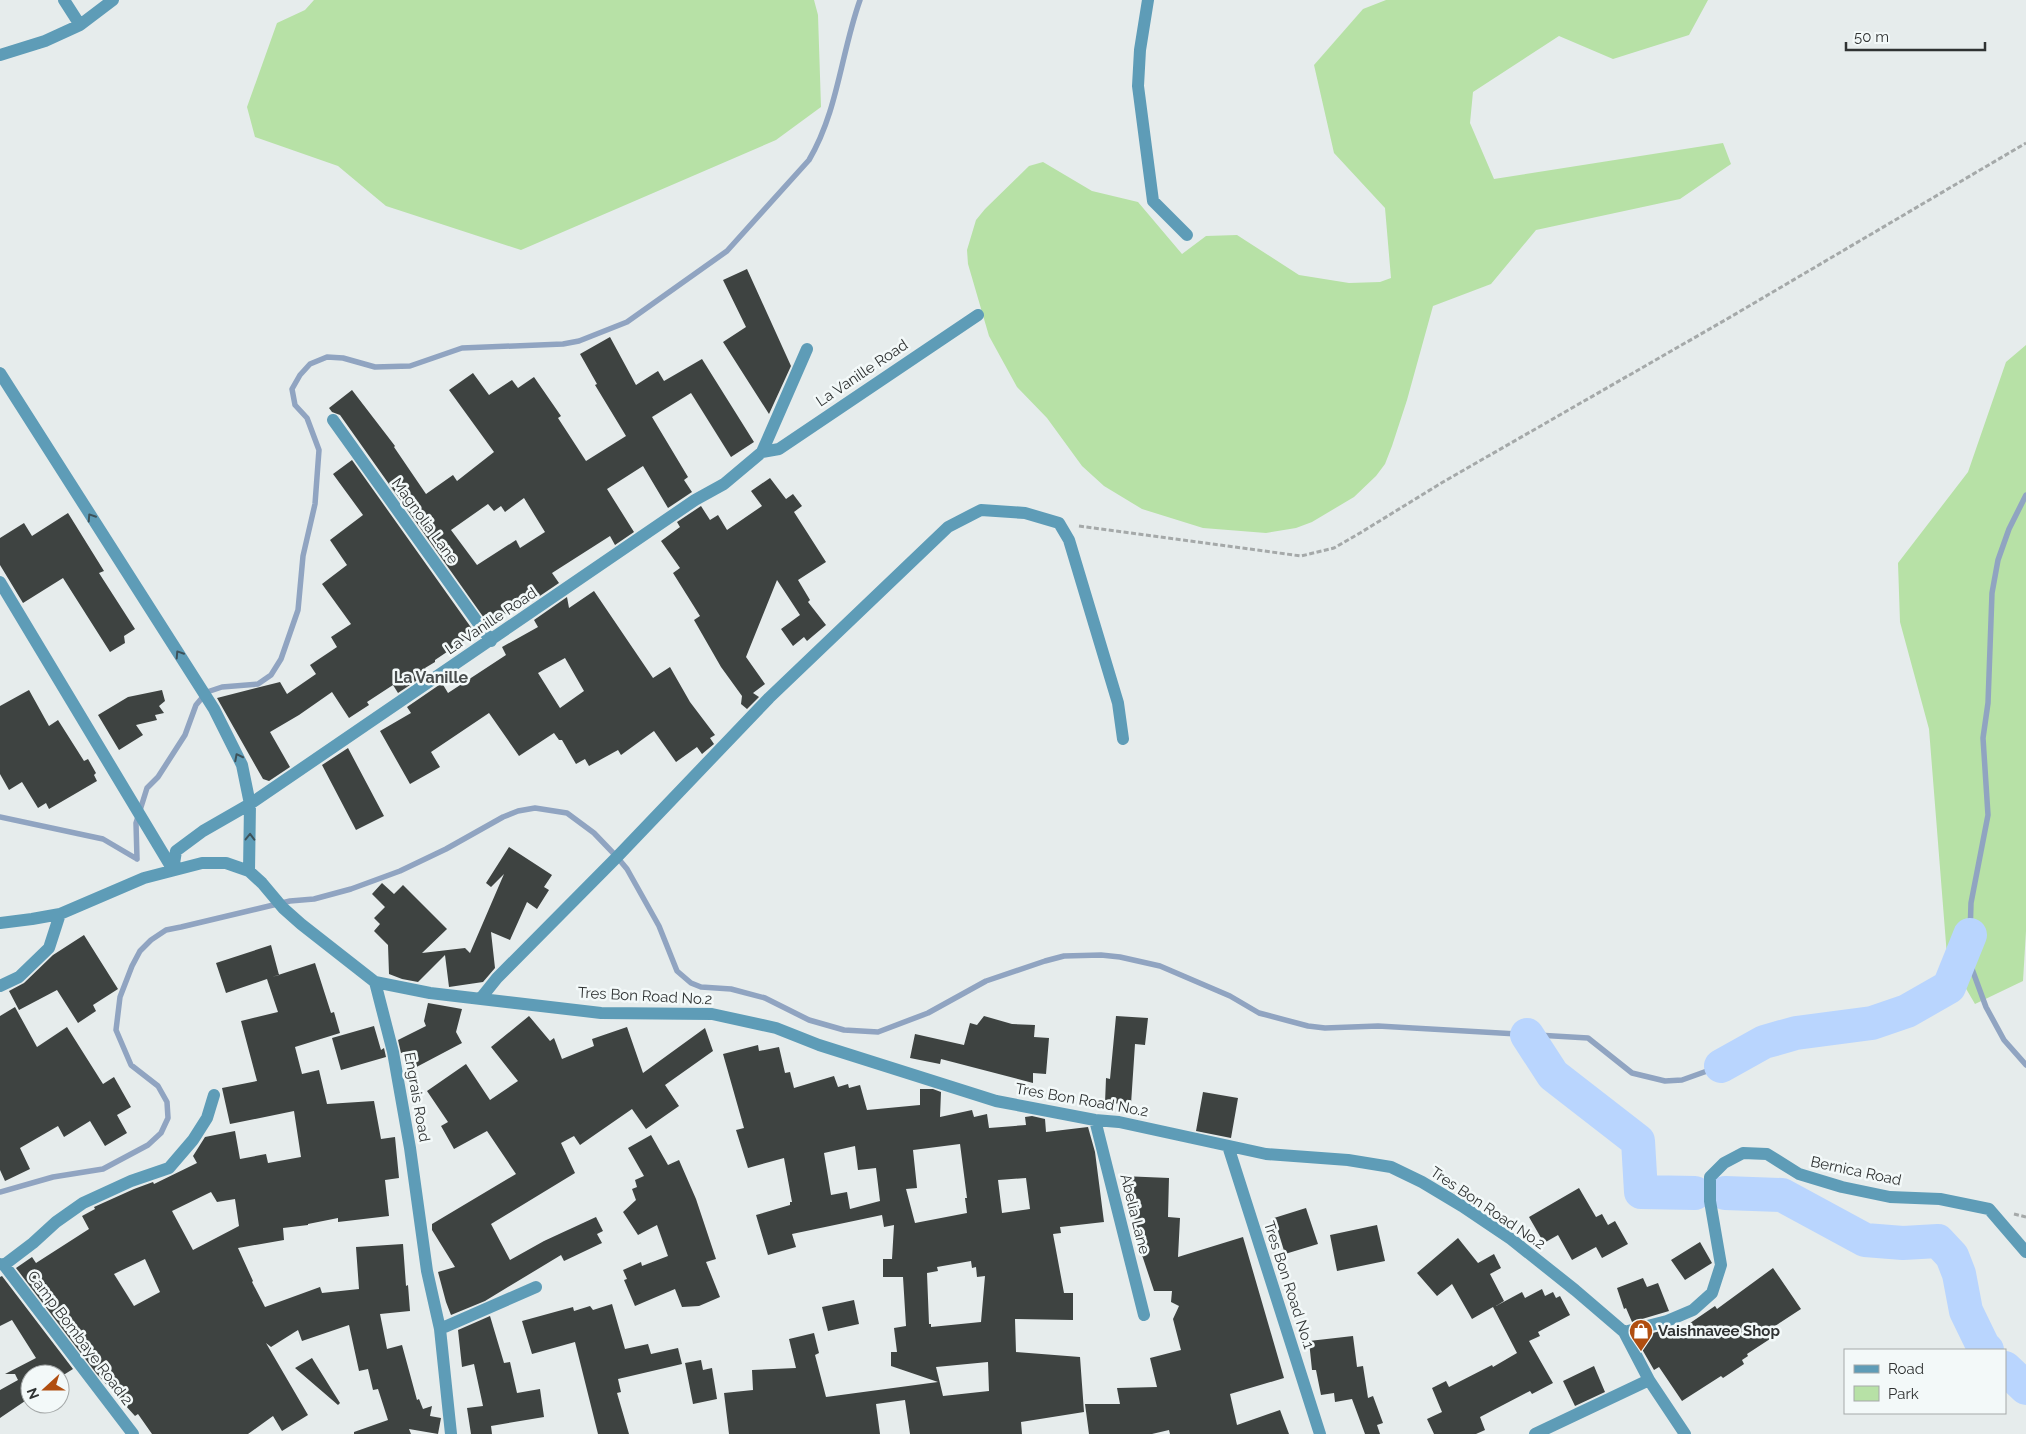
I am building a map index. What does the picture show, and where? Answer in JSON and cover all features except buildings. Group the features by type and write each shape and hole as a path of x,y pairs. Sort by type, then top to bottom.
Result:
{"street":[{"path":"64,0 80,25"},
{"path":"0,55 45,41 80,25 114,0"},
{"path":"1148,0 1140,50 1138,86 1153,201 1187,235"},
{"name":"La Vanille Road","path":"762,452 779,449 978,315"},
{"name":"La Vanille Road","path":"173,870 176,851 203,831 250,804 696,500 724,484 762,452 807,349"},
{"path":"0,374 214,709 242,766 250,804 249,871"},
{"name":"Magnolia Lane","path":"333,420 491,641"},
{"path":"481,998 496,978 769,698 948,528 981,510 1025,513 1059,523 1069,540 1118,703 1123,739"},
{"path":"0,582 173,870"},
{"path":"0,923 60,914 144,878 173,870 202,863 226,863 249,871 283,908 375,982"},
{"path":"0,986 20,977 50,948 60,914"},
{"name":"Tres Bon Road No.2","path":"375,982 430,993 601,1013 712,1014 776,1028 819,1045 978,1096 1096,1120 1119,1122 1266,1154 1348,1160 1391,1167 1446,1196 1511,1239 1576,1290 1624,1332 1649,1380 1684,1434"},
{"name":"Engrais Road","path":"375,982 393,1052 410,1148 427,1271 440,1329 451,1434"},
{"path":"2,1264 33,1243 56,1222 83,1203 130,1181 169,1168 193,1140 208,1118 214,1095"},
{"name":"Abelia Lane","path":"1096,1120 1144,1315"},
{"name":"Tres Bon Road No.1","path":"1228,1146 1320,1434"},
{"name":"Bernica Road","path":"1624,1332 1667,1322 1693,1310 1712,1293 1721,1265 1710,1201 1710,1177 1724,1163 1743,1153 1767,1154 1799,1174 1842,1187 1890,1198 1940,1199 1989,1209 2026,1252"},
{"name":"Camp Bombaye Road 2","path":"2,1264 133,1434"},
{"path":"440,1329 536,1287"},
{"path":"1535,1434 1649,1380"}],"path":[{"path":"1059,523 1300,556 1334,548 1443,482 1727,319 2026,143"}],"green space":[{"path":"314,0 814,0 818,15 821,107 776,140 521,250 386,206 338,166 255,137 247,107 277,23 305,10"},
{"path":"1386,0 1708,0 1689,35 1613,59 1559,36 1473,92 1470,123 1494,179 1723,143 1731,164 1680,199 1536,230 1491,284 1433,306 1407,400 1385,464 1376,476 1354,497 1312,522 1296,528 1266,533 1203,528 1142,509 1104,486 1082,466 1047,418 1017,387 989,336 968,264 967,250 976,220 1029,166 1043,162 1092,191 1138,202 1182,254 1206,236 1237,235 1299,275 1349,283 1380,282 1391,278 1385,208 1334,153 1314,65 1363,9"},
{"path":"2026,345 2026,931 2023,981 1975,1004 1947,956 1929,729 1900,622 1898,563 1968,472 2006,362"}],"waterway":[{"path":"137,859 136,823 147,788 158,777 185,735 196,705 207,692 222,687 258,684 271,675 281,659 298,610 303,556 315,504 319,450 307,418 295,405 292,389 300,375 310,364 327,357 343,358 375,367 410,366 462,348 563,344 579,341 627,322 727,251 809,160 827,122 860,0"},
{"path":"2026,495 2009,529 1998,560 1992,593 1988,703 1983,738 1988,815 1971,903 1970,935 1972,969 1986,1007 2004,1040 2026,1065"},
{"path":"0,1192 53,1177 103,1169 148,1145 161,1133 168,1118 167,1102 158,1086 131,1065 116,1030 120,997 132,966 140,951 151,940 166,930 290,901 314,899 351,889 400,871 446,849 503,817 518,811 535,808 567,813 594,833 617,857 627,869 659,926 677,971 691,983 701,987 731,989 765,998 809,1020 844,1030 878,1032 928,1013 986,981 1064,956 1101,955 1120,957 1160,966 1230,996 1259,1013 1308,1026 1325,1028 1378,1026 1588,1038 1632,1073 1665,1081 1682,1080 1721,1066"},
{"path":"0,817 103,839 137,859"},
{"path":"1721,1066 1764,1042 1796,1033 1872,1023 1907,1011 1949,987 1970,935"},
{"path":"1527,1035 1553,1075 1638,1141 1641,1192 1695,1193"},
{"path":"1725,1193 1782,1195 1865,1240 1903,1243 1938,1241 1952,1256 1959,1274 1966,1311 1986,1349"},
{"path":"2006,1369 2026,1388"}],"place":[{"name":"Vaishnavee Shop","path":"1641,1352"}],"district":[{"name":"La Vanille","path":"431,677"}]}
